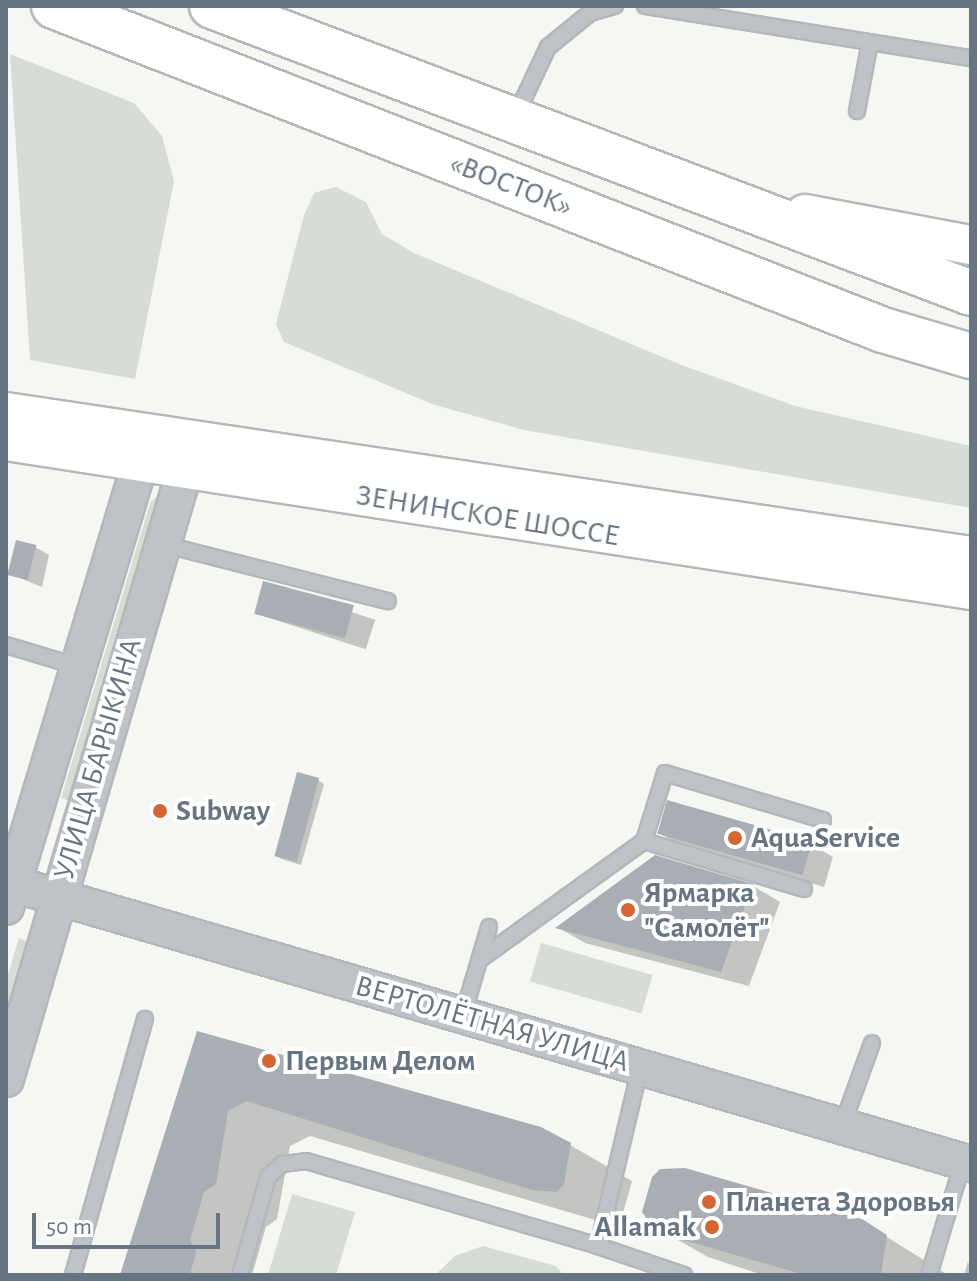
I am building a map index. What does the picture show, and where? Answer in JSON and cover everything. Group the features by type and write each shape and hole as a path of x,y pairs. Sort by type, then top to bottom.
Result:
{"highway":[{"name":"«ВОСТОК»","path":"54,6 883,330 971,356"},
{"name":"«ВОСТОК»","path":"212,6 513,123 971,293"}],"main road":[{"path":"684,187 971,245"},
{"name":"ЗЕНИНСКОЕ ШОССЕ","path":"6,412 144,448 971,590"},
{"name":"ЗЕНИНСКОЕ ШОССЕ","path":"6,441 144,448"},
{"path":"189,455 971,556"}],"street":[{"name":"УЛИЦА БАРЫКИНА","path":"8,891 144,448"},
{"name":"УЛИЦА БАРЫКИНА","path":"6,1079 189,455"},
{"name":"ВЕРТОЛЁТНАЯ УЛИЦА","path":"8,891 57,897 967,1163"}],"lane":[{"path":"513,123 548,47 590,13 615,6"},
{"path":"645,6 869,47 971,58"},
{"path":"857,111 869,47"},
{"path":"161,544 388,601"},
{"path":"6,645 76,666"},
{"path":"479,960 644,841 665,773 823,820"},
{"path":"644,841 804,889"},
{"path":"463,1016 489,927"},
{"path":"73,1275 145,1019"},
{"path":"842,1126 872,1043"},
{"path":"598,1246 640,1067"},
{"path":"240,1275 268,1177 282,1164 306,1161 598,1246 684,1275"},
{"path":"929,1275 967,1163"}],"shaded area":[{"path":"10,54 134,103 162,136 174,181 135,379 30,360"},
{"path":"336,187 366,202 382,234 414,253 679,364 795,406 971,446 971,508 524,430 432,404 284,342 276,324 304,215 314,193"},
{"path":"163,491 73,802 61,798 150,503"},
{"path":"19,938 30,943 6,1026 6,981"},
{"path":"541,943 653,975 641,1013 530,981"},
{"path":"292,1194 355,1212 336,1275 268,1275"},
{"path":"483,1246 556,1266 563,1275 435,1275 455,1256"}],"building":[{"path":"16,540 36,545 28,580 7,575"},
{"path":"263,581 354,605 345,638 254,614"},
{"path":"297,772 319,778 297,862 274,856"},
{"name":"AquaService","path":"667,800 812,842 803,875 657,834"},
{"path":"655,855 753,884 721,972 555,928"},
{"path":"197,1031 541,1127 571,1143 564,1184 557,1192 532,1190 247,1101 228,1111 216,1184 204,1192 190,1240 196,1252 190,1275 120,1275"},
{"path":"685,1168 862,1219 887,1235 881,1275 805,1275 656,1232 642,1212 652,1177 660,1169"}],"place":[{"name":"Subway","path":"160,811"},
{"name":"AquaService","path":"735,838"},
{"name":"Ярмарка \"Самолёт\"","path":"628,910"},
{"name":"Первым Делом","path":"269,1061"},
{"name":"Планета Здоровья","path":"709,1202"},
{"name":"Allamak","path":"712,1227"}]}
